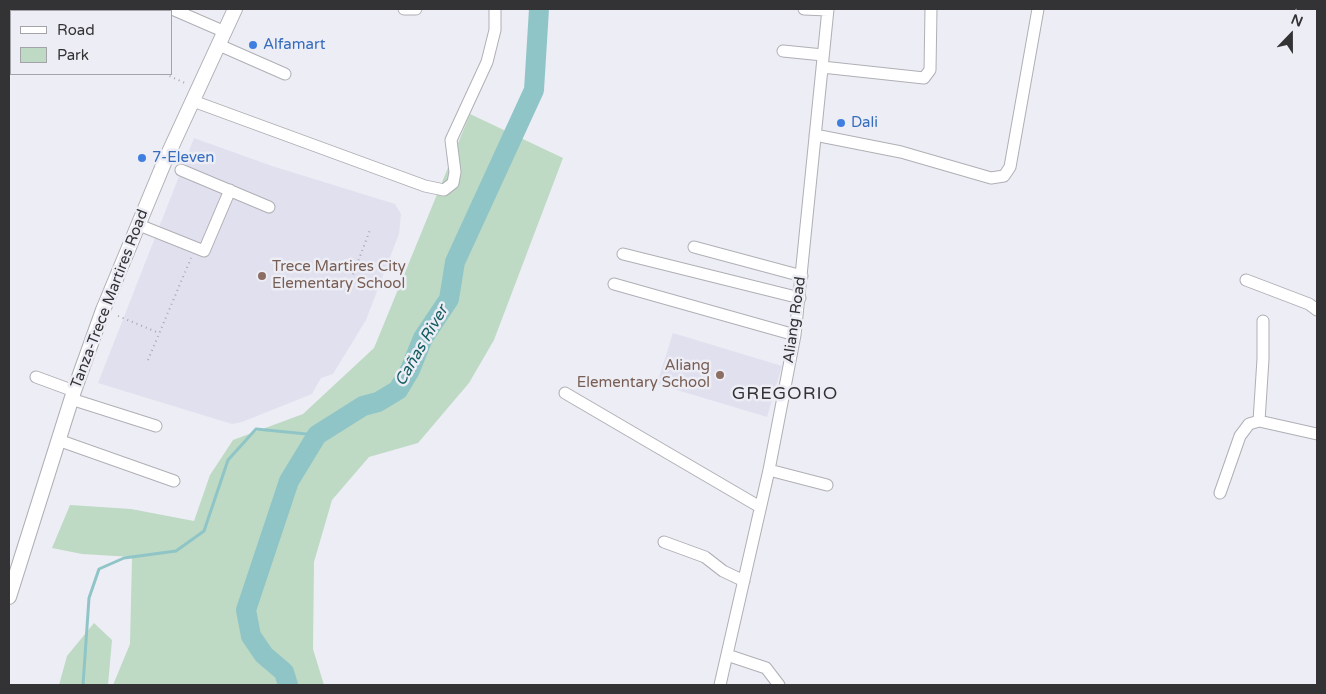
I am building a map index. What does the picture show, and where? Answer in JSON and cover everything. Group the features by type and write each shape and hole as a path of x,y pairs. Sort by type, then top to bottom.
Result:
{"main road":[{"name":"Tanza-Trece Martires Road","path":"9,598 72,395 103,310 139,224 235,9"}],"street":[{"path":"172,9 225,32"},
{"path":"404,9 416,9"},
{"path":"196,95 425,186 444,190 453,183 455,172 451,140 488,62 495,30 495,9"},
{"path":"804,9 828,9"},
{"name":"Aliang Road","path":"720,685 769,470 795,335 828,9"},
{"path":"822,68 924,78 930,70 931,9"},
{"path":"815,135 901,152 991,178 1004,176 1010,167 1038,9"},
{"path":"219,45 285,74"},
{"path":"784,51 823,55"},
{"path":"182,170 269,207"},
{"path":"139,224 204,251 230,190"},
{"path":"694,247 802,276"},
{"path":"623,254 800,298"},
{"path":"1246,280 1309,304 1317,310"},
{"path":"614,284 795,335"},
{"path":"1259,421 1263,359 1263,320"},
{"path":"36,377 72,395 156,426"},
{"path":"565,393 760,507"},
{"path":"1220,493 1240,436 1249,424 1259,421 1317,434"},
{"path":"58,440 174,481"},
{"path":"769,470 827,485"},
{"path":"664,542 705,557 723,571 744,581"},
{"path":"727,655 766,668 779,685"}],"path":[{"path":"166,75 196,95"},
{"path":"346,293 370,230"},
{"path":"148,360 196,247"},
{"path":"118,316 159,333"}],"shaded area":[{"name":"Trece Martires City Elementary School","path":"194,138 272,166 395,204 401,214 399,234 366,320 333,374 321,378 312,394 242,422 232,424 98,383"},
{"name":"Aliang Elementary School","path":"673,333 782,366 767,417 657,384"}],"green space":[{"path":"470,114 563,158 494,340 469,383 418,443 369,457 332,500 314,562 313,649 324,685 113,685 130,644 132,557 82,554 52,548 70,505 131,509 194,521 210,475 233,440 303,414 374,348"},
{"path":"94,623 112,640 108,685 59,685 67,656"}],"waterway":[{"name":"Cañas River","path":"288,685 284,672 264,655 251,636 246,610 289,481 317,435 363,406 378,402 398,390 410,370 423,338 449,299 455,262 534,90 539,9"},
{"path":"83,685 89,598 99,569 124,558 176,551 204,531 228,460 256,429 317,435"}],"place":[{"name":"Alfamart","path":"253,45"},
{"name":"Dali","path":"841,123"},
{"name":"7-Eleven","path":"142,158"},
{"name":"Trece Martires City Elementary School","path":"262,276"},
{"name":"Aliang Elementary School","path":"720,375"}],"district":[{"name":"GREGORIO","path":"785,394"}]}
